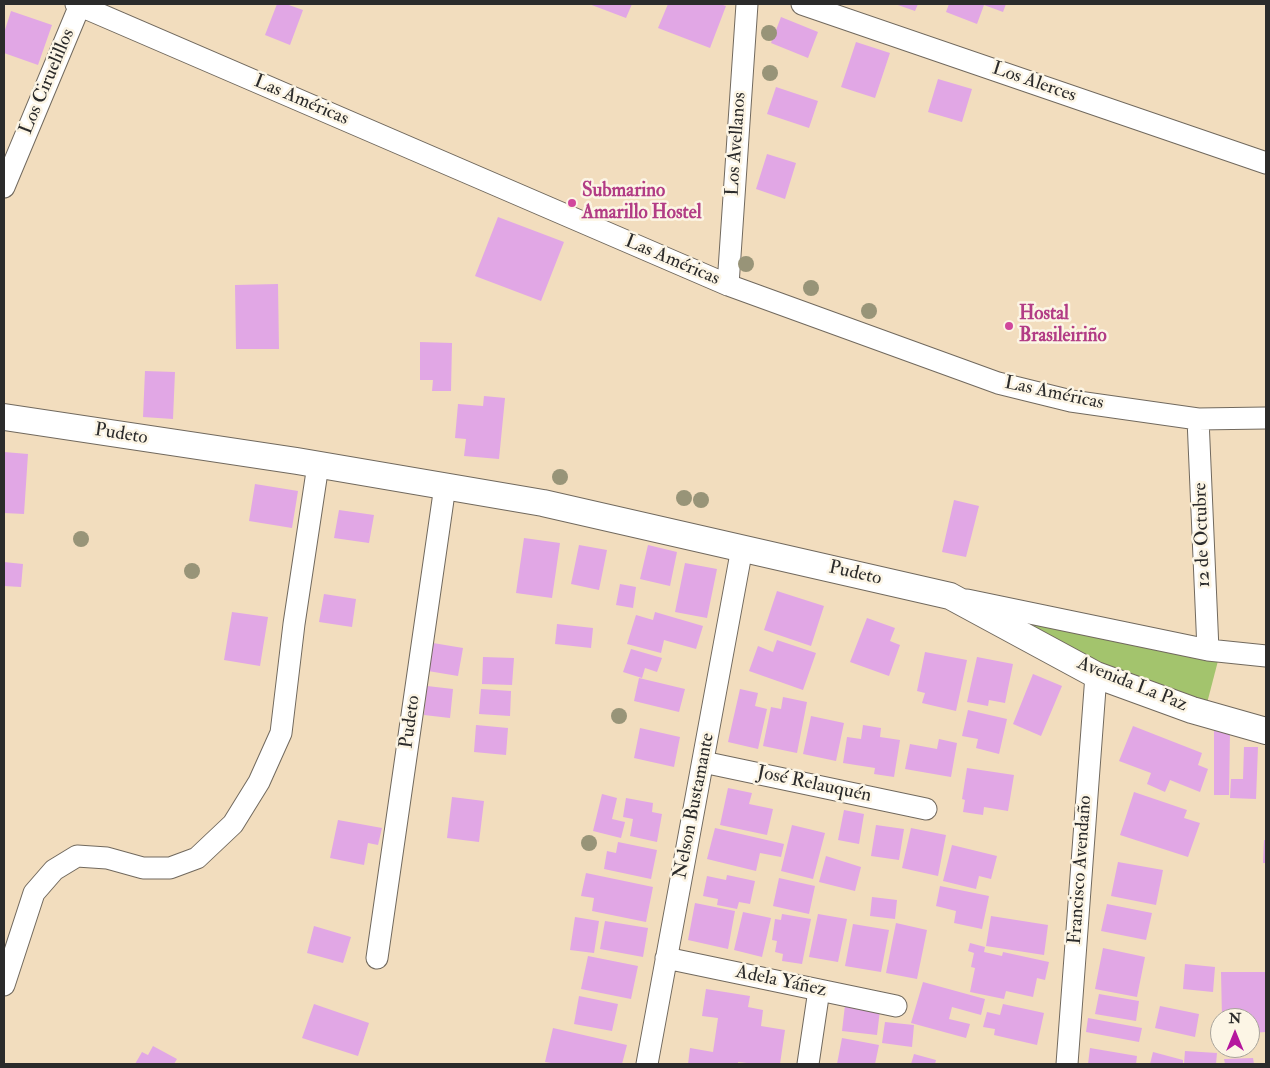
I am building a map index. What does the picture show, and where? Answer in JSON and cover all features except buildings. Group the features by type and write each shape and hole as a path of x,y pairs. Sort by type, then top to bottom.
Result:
{"street":[{"name":"Las Américas","path":"78,4 728,285 998,383 1071,401 1198,419 1266,418"},
{"name":"Los Ciruelillos","path":"4,187 78,4"},
{"name":"Los Avellanos","path":"728,285 747,4"},
{"name":"Los Alerces","path":"802,4 1266,163"},
{"name":"Pudeto","path":"4,417 318,465 543,503 950,596 1208,650 1266,656"},
{"name":"12 de Octubre","path":"1198,419 1208,650"},
{"path":"4,985 34,893 54,870 78,856 107,858 142,868 170,868 197,858 233,824 259,782 281,733 294,624 318,465"},
{"name":"Pudeto","path":"377,958 445,486"},
{"name":"Nelson Bustamante","path":"647,1064 742,548"},
{"name":"Avenida La Paz","path":"950,596 1096,675 1192,710 1266,731"},
{"name":"Francisco Avendaño","path":"1066,1064 1096,675"},
{"name":"José Relauquén","path":"703,762 926,809"},
{"name":"Adela Yáñez","path":"666,958 896,1006"},
{"path":"808,1064 819,990"}],"green space":[{"path":"992,612 1219,657 1206,707 1097,669"}],"place":[{"name":"Submarino Amarillo Hostel","path":"572,203"},
{"name":"Hostal Brasileiriño","path":"1009,326"}]}
